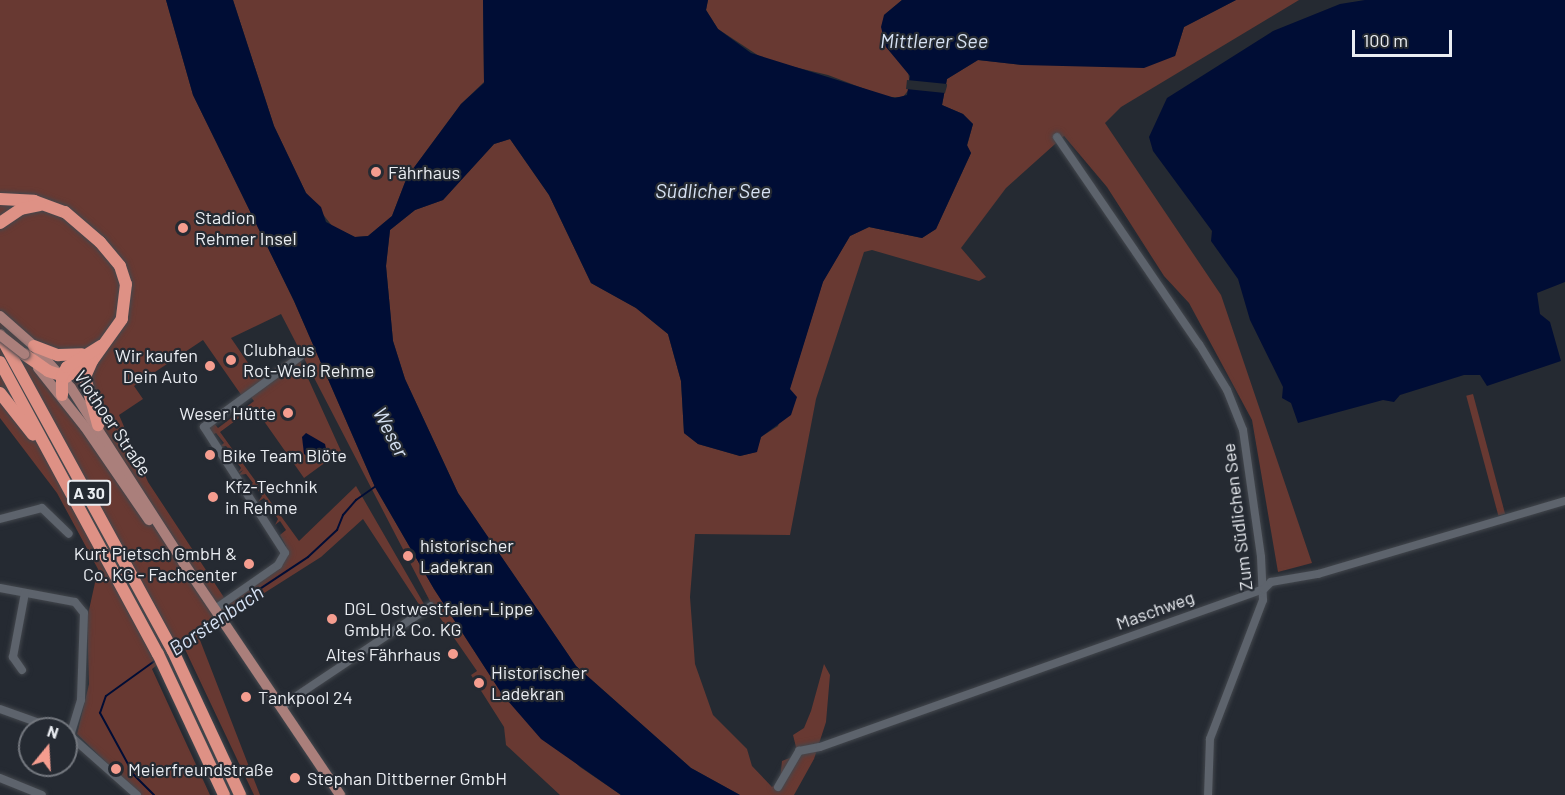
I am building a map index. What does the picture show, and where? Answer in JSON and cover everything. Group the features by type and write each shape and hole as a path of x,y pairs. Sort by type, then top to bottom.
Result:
{"highway":[{"path":"0,199 47,204 74,219 120,266 126,284 126,305 115,333 70,377 62,376 24,354"},
{"path":"0,223 21,209 47,204"},
{"path":"0,328 2,338"},
{"name":"A 30","path":"2,338 172,648 240,795"},
{"path":"34,346 58,355 89,357"},
{"path":"89,357 84,385 98,425"},
{"name":"A 30","path":"0,362 160,656 224,795"},
{"path":"62,376 62,395"},
{"path":"0,393 76,500"}],"main road":[{"name":"Vlothoer Straße","path":"0,316 34,346 62,376 98,425 183,562 340,795"},
{"name":"Vlothoer Straße","path":"2,338 24,354 62,395 160,536 183,562"}],"street":[{"name":"Zum Südlichen See","path":"1058,138 1120,226 1227,390 1244,430 1264,589 1261,612 1210,739 1208,795"},
{"path":"215,609 278,565 285,553 204,427 301,356"},
{"name":"Maschweg","path":"778,787 799,751 820,747 1264,589 1271,582 1318,574 1565,501"},
{"path":"0,519 42,508 69,534"},
{"path":"0,588 75,602 84,614 81,700 75,717"},
{"path":"22,670 13,657 25,593"},
{"path":"283,710 286,703 431,606"},
{"path":"0,709 22,717"},
{"path":"78,744 137,795"},
{"path":"0,778 42,795"}],"shaded area":[{"path":"0,0 166,0 193,95 294,301 375,487 434,589 502,694 580,767 621,795 560,795 506,745 504,727 471,675 477,671 434,609 281,314 231,338 259,379 297,354 341,451 304,478 254,407 220,432 299,541 356,486 424,604 420,606 363,519 321,557 198,635 260,795 254,795 183,645 152,669 210,795 140,795 78,735 89,684 87,619 98,569 57,493 0,418","holes":["203,340 244,399 250,396 254,401 218,428 213,422 207,432 209,437 216,433 224,443 219,447 226,446 233,455 227,459 234,458 241,468 238,473 243,470 239,475 246,474 253,483 248,487 255,486 262,496 258,502 264,498 278,519 275,525 280,521 286,530 280,535 286,546 286,557 227,602 148,482 119,415 143,399 134,386"]},
{"path":"233,0 483,0 484,82 461,104 407,177 392,216 368,236 355,237 333,227 306,193 274,126"},
{"path":"708,0 902,0 884,15 886,47 908,70 910,88 903,97 886,97 828,75 765,60 718,29 706,10"},
{"path":"1236,0 1299,0 1121,107 1105,123 1221,295 1312,563 1278,572 1252,420 1189,303 1164,276 1107,187 1064,136 1006,188 961,248 986,277 979,281 872,250 864,252 816,399 790,535 695,534 690,597 695,664 713,715 747,749 752,766 772,787 780,780 782,761 792,757 796,747 793,735 804,728 824,664 830,675 826,722 814,759 794,795 740,795 691,768 576,666 458,493 405,379 393,341 386,266 390,230 415,210 443,200 494,144 510,139 549,195 591,283 636,308 668,334 681,381 684,433 698,444 740,456 756,452 761,437 778,426 823,281 850,236 869,227 922,238 936,229 971,153 967,146 973,124 963,114 942,105 947,79 978,60 1022,65 1175,56 1184,27"},
{"path":"1473,394 1505,514 1498,516 1466,396"}],"water":[{"path":"166,0 233,0 274,126 306,193 321,207 326,222 355,237 368,236 392,216 407,177 461,104 484,83 483,0 708,0 706,10 718,29 751,53 895,98 907,95 910,76 886,47 881,27 884,15 902,0 1236,0 1184,27 1175,56 1144,68 1022,65 978,60 947,79 942,105 963,114 973,124 967,145 971,153 936,229 922,238 869,227 850,236 823,282 790,389 797,397 791,415 761,437 757,452 740,456 698,444 684,433 681,381 668,334 636,308 591,283 549,195 510,139 494,144 443,200 415,210 390,230 386,266 393,341 405,379 458,493 576,666 691,768 740,795 621,795 541,739 502,694 434,589 375,487 294,301 193,95"},
{"path":"1365,0 1565,0 1565,282 1537,293 1540,314 1550,322 1561,361 1487,386 1480,375 1464,375 1400,395 1394,402 1383,400 1298,423 1291,403 1282,398 1283,387 1250,320 1238,279 1211,241 1212,231 1153,151 1149,137 1167,98 1273,31 1340,4"},
{"path":"306,433 325,444 327,453 322,459 311,459 304,454 302,437"}],"pier":[{"path":"907,80 947,84 947,86 945,93 906,89"}],"waterway":[{"name":"Borstenbach","path":"222,614 308,557 337,530 343,515 356,500 376,486"},
{"name":"Borstenbach","path":"175,646 218,617"},
{"name":"Borstenbach","path":"154,795 134,775 100,713 106,696 156,660"}],"place":[{"name":"Fährhaus","path":"376,172"},
{"name":"Stadion Rehmer Insel","path":"183,228"},
{"name":"Clubhaus Rot-Weiß Rehme","path":"231,360"},
{"name":"Wir kaufen Dein Auto","path":"210,366"},
{"name":"Weser Hütte","path":"288,413"},
{"name":"Bike Team Blöte","path":"210,455"},
{"name":"Kfz-Technik in Rehme","path":"213,497"},
{"name":"historischer Ladekran","path":"408,556"},
{"name":"Kurt Pietsch GmbH & Co. KG - Fachcenter","path":"249,564"},
{"name":"DGL Ostwestfalen-Lippe GmbH & Co. KG","path":"332,619"},
{"name":"Altes Fährhaus","path":"453,654"},
{"name":"Historischer Ladekran","path":"479,683"},
{"name":"Tankpool 24","path":"246,697"},
{"name":"Meierfreundstraße","path":"116,769"},
{"name":"Stephan Dittberner GmbH","path":"295,778"}],"water label":[{"name":"Mittlerer See","path":"934,40"},
{"name":"Südlicher See","path":"713,190"},
{"name":"Weser","path":"391,432"}]}
